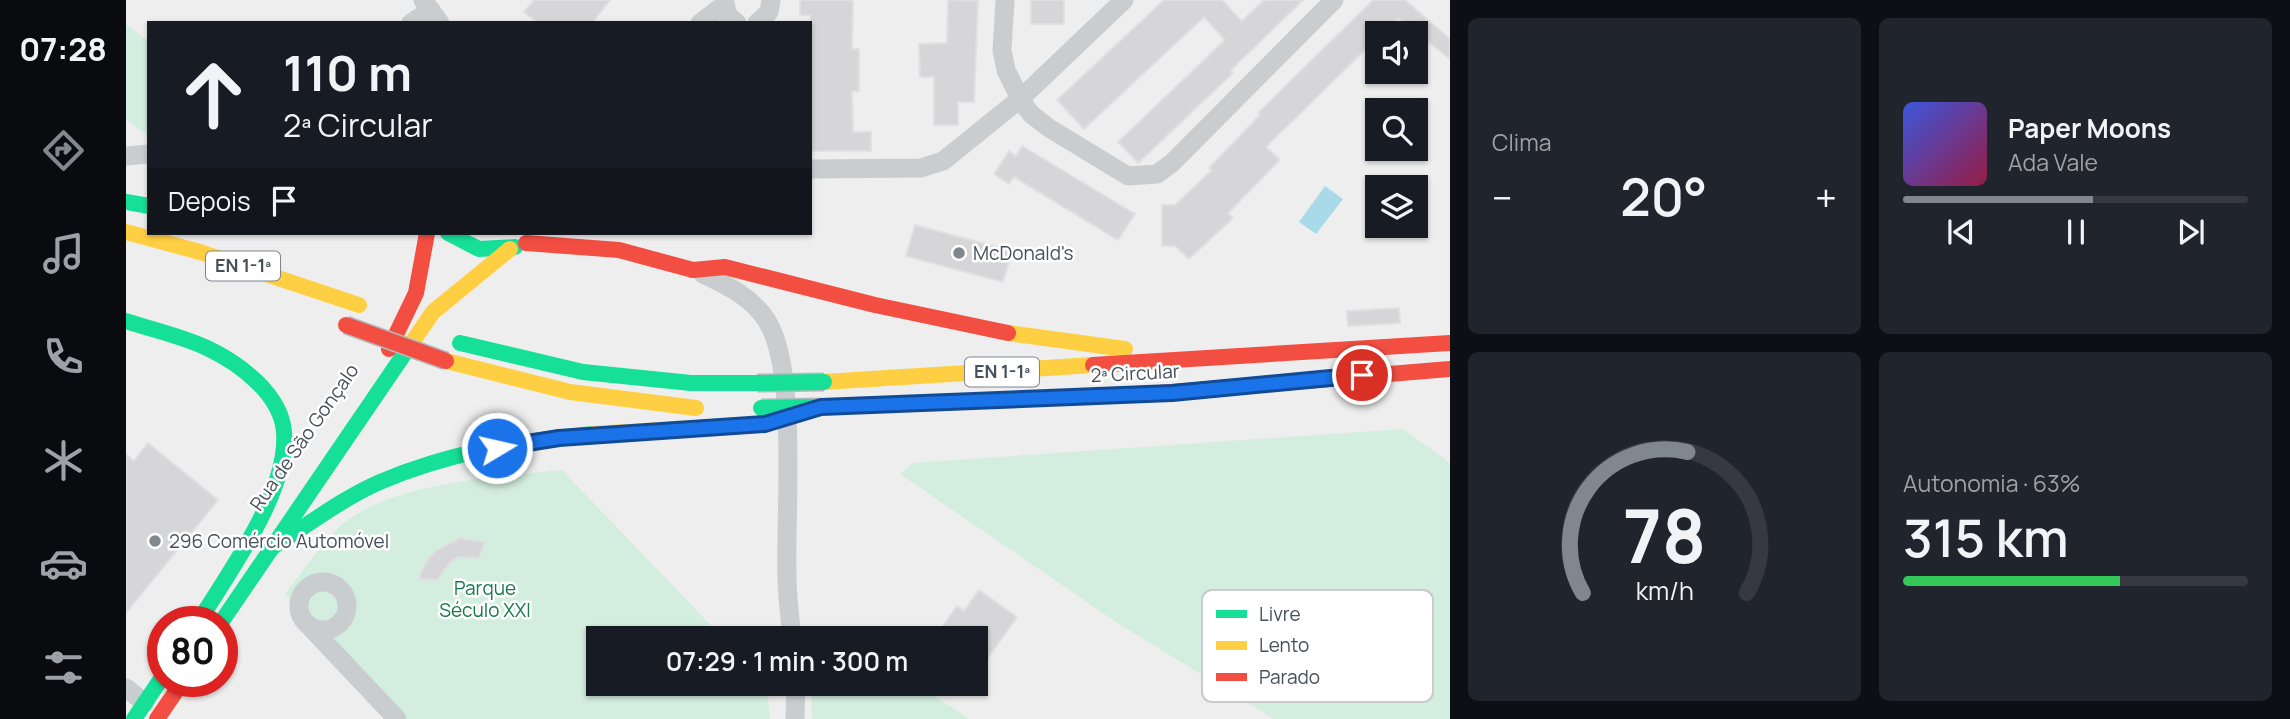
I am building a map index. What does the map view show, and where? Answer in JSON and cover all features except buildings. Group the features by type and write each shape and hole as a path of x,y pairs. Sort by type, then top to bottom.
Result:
{"main road":[{"path":"126,202 147,206"},
{"name":"2ª Circular","path":"126,232 200,252 371,309 445,338 583,372 680,382 824,382 1450,343"},
{"name":"Rua de São Gonçalo","path":"211,606 371,378 414,304 424,268 428,235"},
{"path":"451,235 471,247 490,251 510,249 538,235"},
{"path":"599,235 619,250"},
{"path":"526,243 588,250 619,250 692,270 725,267 874,305 1007,333 1124,349 1180,361"},
{"name":"Rua de São Gonçalo","path":"232,606 433,312 510,249"},
{"path":"126,321 214,352 250,375 270,397 284,432 280,472 208,606"},
{"path":"339,323 508,380 638,405 711,408"},
{"name":"2ª Circular","path":"821,407 1172,393 1450,369"},
{"path":"271,548 333,506 382,481 497,448 559,438 765,424 821,407"},
{"name":"EN 1-1ª","path":"755,408 821,407"},
{"path":"157,719 172,697"}],"street":[{"path":"1005,0 1002,50 1006,70 1020,99 1049,128 1128,176 1157,174 1182,154 1334,0"},
{"path":"812,169 921,168 943,161 1020,99 1124,0"},
{"path":"414,21 431,11"},
{"path":"706,21 729,14"},
{"path":"126,156 147,154"},
{"path":"692,270 748,299 766,319 778,342 782,360 786,442 787,577 791,626"},
{"path":"342,659 339,625 348,607 346,597 335,585 322,581 308,586 299,600 299,613 397,719"},
{"path":"311,628 328,630 339,625"},
{"path":"126,688 139,711"},
{"path":"795,719 796,696"}],"green space":[{"path":"126,25 147,40 147,135 126,120"},
{"path":"1403,429 1450,463 1450,719 1274,719 1246,702 1433,702 1433,590 1202,590 1202,675 1119,624 900,474 913,463"},
{"name":"Parque Século XXI","path":"562,470 712,626 586,626 586,696 767,696 770,719 406,719 285,594 328,538 365,509 419,490 478,479"},
{"path":"811,696 935,696 969,719 812,719"}],"water":[{"path":"1325,186 1343,199 1316,234 1299,222"}],"traffic: fast":[{"path":"126,202 147,206"},
{"path":"452,235 479,249 515,247"},
{"path":"126,321 197,344 232,362 267,393 281,418 284,432 283,455 277,480 255,530 208,606"},
{"path":"460,343 583,372 691,383 757,383"},
{"path":"232,606 411,344"},
{"path":"757,383 824,382"},
{"path":"821,407 1148,394"},
{"path":"761,408 821,407"},
{"path":"271,548 352,496 405,472 484,450 593,434"},
{"path":"134,719 149,697"}],"traffic: slow":[{"path":"126,232 200,252 359,305"},
{"path":"411,344 433,312 510,249"},
{"path":"1008,333 1125,349"},
{"path":"446,361 570,392 696,408"},
{"path":"824,382 1093,365"},
{"path":"593,434 765,424"}],"traffic: jam":[{"path":"389,349 416,293 427,235"},
{"path":"526,243 619,250 693,270"},
{"path":"693,270 725,267 875,305 1008,333"},
{"path":"346,325 446,361"},
{"path":"1093,365 1450,343"},
{"path":"1148,394 1450,369"},
{"path":"157,719 172,697"}],"place":[{"name":"McDonald's","path":"959,253"},
{"name":"296 Comércio Automóvel","path":"155,541"}],"route":[{"path":"497,448 559,438 648,430 765,424 821,407 1172,393 1362,375"}]}
